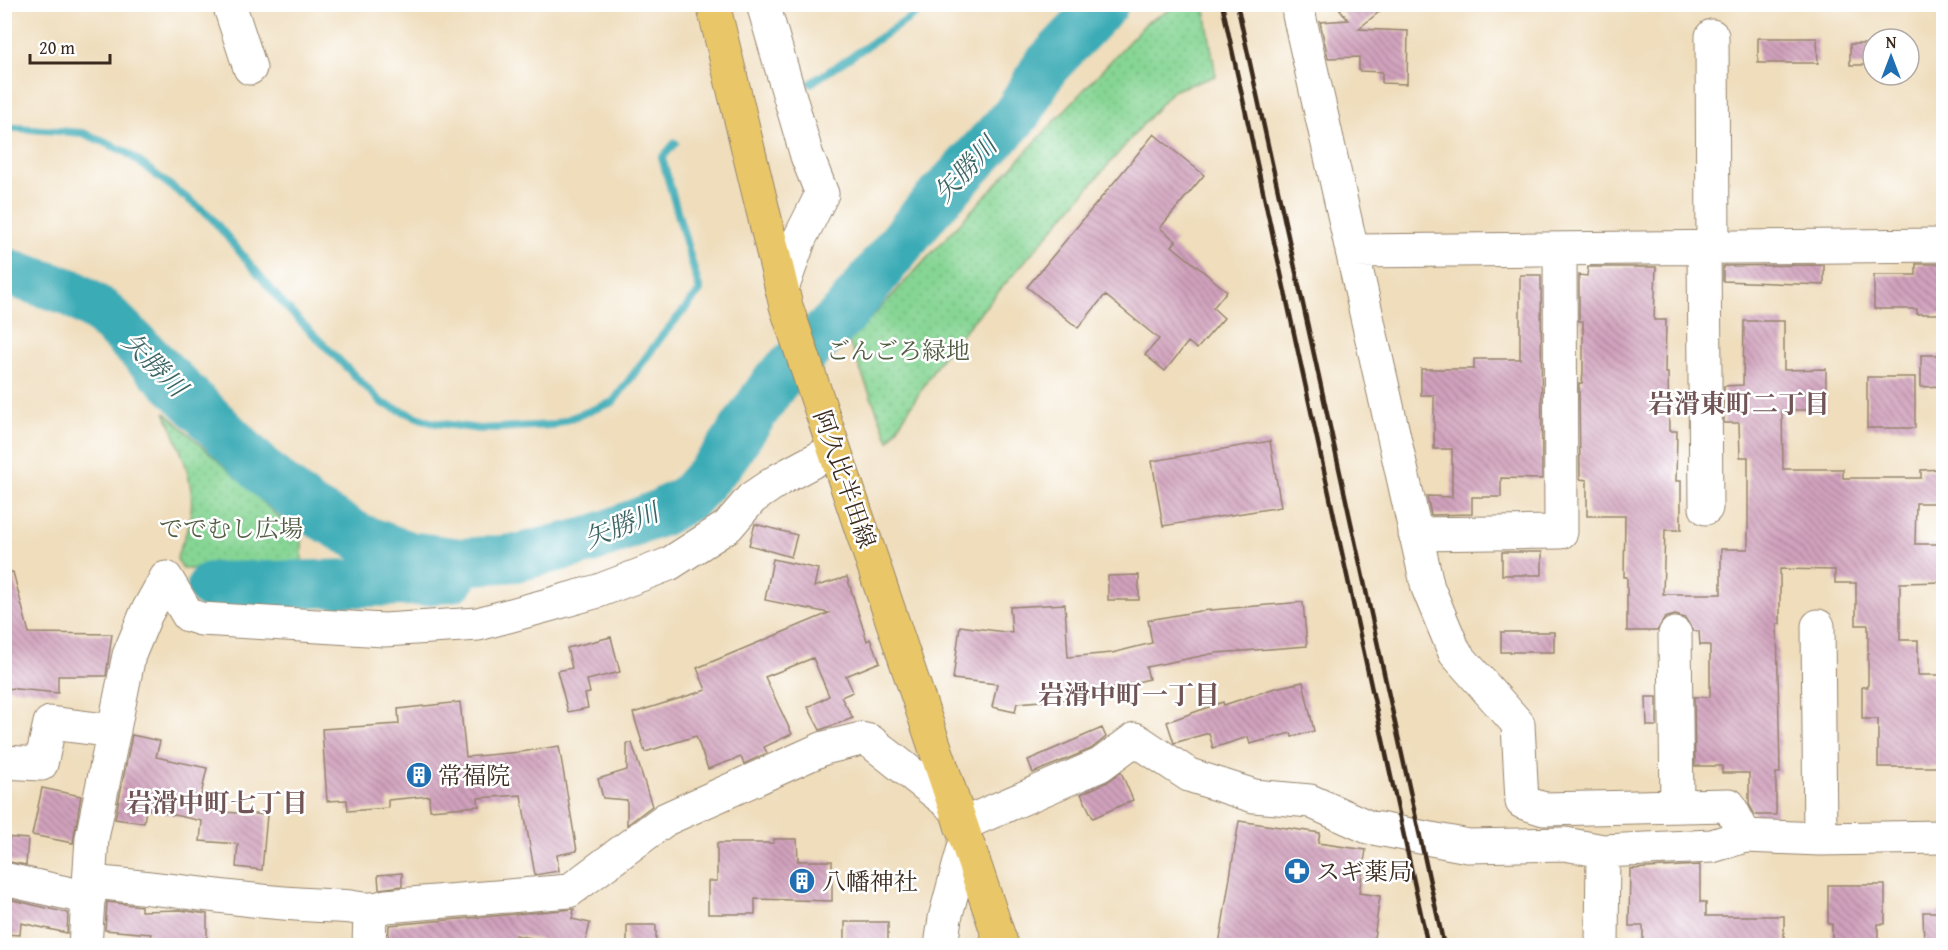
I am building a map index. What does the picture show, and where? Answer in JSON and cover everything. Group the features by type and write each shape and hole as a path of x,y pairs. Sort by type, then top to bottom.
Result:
{"main road":[{"name":"阿久比半田線","path":"713,4 784,297 1002,945"}],"street":[{"path":"229,4 250,68"},
{"path":"763,4 807,156 822,194 800,238 784,297"},
{"path":"1299,15 1428,588 1455,653 1518,724 1522,802 1544,809 1729,805 1745,836"},
{"path":"1706,508 1712,36"},
{"path":"1352,251 1944,245"},
{"path":"1415,534 1561,532 1560,250"},
{"path":"85,945 92,838 134,640 156,578 188,615 201,619 384,630 478,624 598,591 669,564 728,525 752,498 780,478 834,450"},
{"path":"1818,626 1820,839"},
{"path":"1675,634 1677,806"},
{"path":"4,762 41,764 50,723 114,731"},
{"path":"4,879 89,890 138,886 275,904 350,906 370,912 386,906 569,891 666,819 824,748 861,739 870,741 961,825"},
{"path":"961,825 1100,765 1135,739 1189,775 1254,796 1310,801 1368,827 1468,846 1565,844 1603,851 1713,846 1745,836 1820,839 1944,837"},
{"path":"941,945 961,825"},
{"path":"1602,945 1603,851"},
{"path":"369,945 370,912"}],"green space":[{"name":"ごんごろ緑地","path":"1179,5 1204,5 1216,76 1172,91 942,357 889,441 849,342 1147,22"},
{"name":"ででむし広場","path":"165,412 302,538 302,569 183,569 177,559 189,524 191,495 186,466"}],"building":[{"path":"1336,4 1389,4 1358,29 1408,31 1407,84 1382,83 1382,72 1359,71 1359,57 1328,58 1320,22 1348,20"},
{"path":"1758,38 1817,38 1818,63 1758,63"},
{"path":"1850,44 1861,44 1861,65 1850,65"},
{"path":"1154,134 1204,175 1160,228 1176,241 1172,246 1227,291 1213,308 1224,318 1197,349 1188,342 1165,371 1145,355 1159,339 1105,295 1078,328 1027,287"},
{"path":"1916,264 1944,264 1944,314 1917,314 1917,309 1874,309 1874,275 1916,275"},
{"path":"1824,265 1824,285 1723,281 1723,266"},
{"path":"1588,267 1656,267 1654,320 1666,320 1665,373 1668,373 1669,431 1677,431 1676,481 1681,481 1681,530 1665,530 1663,594 1721,594 1721,549 1748,549 1748,457 1740,457 1739,423 1724,423 1724,386 1743,385 1744,321 1784,321 1784,370 1826,369 1826,410 1782,410 1783,469 1843,469 1843,478 1921,478 1921,470 1944,469 1944,503 1916,503 1915,544 1944,544 1944,582 1900,583 1900,640 1918,640 1918,675 1944,675 1944,767 1878,767 1878,719 1862,719 1862,687 1868,687 1868,625 1856,625 1856,583 1835,583 1835,570 1780,569 1780,624 1777,624 1780,773 1776,773 1776,815 1755,815 1749,804 1749,773 1722,773 1722,766 1695,766 1694,697 1710,697 1710,645 1700,645 1699,631 1693,631 1685,618 1675,615 1665,618 1657,631 1627,631 1627,577 1624,577 1625,516 1587,516 1587,480 1580,479 1579,383 1582,383 1583,373 1583,321 1579,321 1579,275 1587,276"},
{"path":"1520,275 1541,275 1542,479 1501,478 1501,497 1472,497 1472,514 1431,515 1427,496 1452,497 1452,449 1434,449 1434,395 1421,395 1421,369 1474,369 1474,359 1520,359"},
{"path":"1921,355 1944,355 1944,386 1921,387"},
{"path":"1867,377 1915,377 1915,428 1867,428"},
{"path":"1270,441 1281,507 1163,526 1152,461"},
{"path":"755,524 797,535 791,557 749,545"},
{"path":"1502,552 1542,552 1542,575 1502,575"},
{"path":"773,559 818,569 814,587 847,577 867,641 870,639 880,662 846,676 853,692 841,697 853,718 820,730 808,707 829,696 813,658 765,677 792,734 764,747 767,753 744,764 741,757 708,769 696,736 645,752 633,713 706,690 697,668 829,613 765,600"},
{"path":"13,572 29,633 112,634 106,676 58,676 58,693 6,688 6,573"},
{"path":"1139,575 1139,600 1108,600 1108,576"},
{"path":"1303,602 1307,646 1216,653 1146,667 1149,679 1100,692 1102,696 1017,703 1015,712 992,707 997,684 953,679 960,626 1012,633 1010,607 1065,604 1068,657 1112,653 1152,643 1148,620 1200,611"},
{"path":"1501,632 1554,632 1554,652 1501,652"},
{"path":"611,637 620,672 587,680 590,693 585,694 588,708 568,712 557,671 572,668 567,648"},
{"path":"1303,682 1314,731 1292,737 1291,733 1250,744 1248,737 1213,748 1209,733 1174,743 1167,722 1223,702 1224,705 1275,688"},
{"path":"1646,697 1657,697 1657,726 1647,726"},
{"path":"460,702 466,757 559,746 577,851 557,855 559,871 535,875 521,795 478,798 479,806 430,810 429,796 388,800 388,808 348,811 347,800 327,801 322,729 399,724 398,709"},
{"path":"1102,728 1106,737 1091,749 1033,773 1028,760"},
{"path":"132,735 160,741 156,757 207,768 200,800 225,802 224,812 267,815 262,870 236,867 238,844 200,841 202,821 146,809 144,823 115,819"},
{"path":"627,743 632,743 652,806 627,825 627,800 603,798 598,779 627,770"},
{"path":"1121,772 1133,800 1093,818 1081,794 1107,782"},
{"path":"42,788 81,796 73,843 32,835"},
{"name":"スギ薬局","path":"1239,821 1320,833 1318,843 1366,850 1359,893 1380,896 1373,945 1219,945"},
{"path":"4,837 28,839 26,865 4,861"},
{"path":"774,839 797,839 798,861 832,861 832,901 755,899 755,914 708,914 708,881 717,881 717,843 774,843"},
{"path":"1700,865 1700,902 1706,902 1706,916 1784,916 1784,945 1643,945 1643,926 1629,926 1630,869"},
{"path":"402,873 402,886 379,889 378,875"},
{"path":"1828,885 1885,885 1885,924 1878,924 1878,945 1832,945 1832,924 1828,924"},
{"path":"4,898 68,913 67,933 21,923 20,935 4,934"},
{"path":"107,902 141,906 141,911 180,910 207,914 207,945 152,945 151,934 105,930"},
{"path":"574,909 572,919 590,923 585,945 565,945 516,935 516,945 388,945 389,925"},
{"path":"1923,912 1944,912 1944,945 1924,945"},
{"path":"845,922 888,922 888,945 845,945"},
{"path":"627,925 656,925 656,945 627,945"}],"waterway":[{"path":"811,83 931,4"},
{"name":"矢勝川","path":"4,271 70,292 102,312 267,475 311,510 359,537 409,555 461,562 516,558 591,540 660,513 688,498 722,460 775,382 845,313 925,213 1017,114 1045,67 1105,4"},
{"path":"4,127 83,133 126,152 209,215 285,306 382,403 430,422 479,429 553,425 613,402 662,336 700,291 662,158 675,143"},
{"path":"211,586 421,582 452,578"}],"railway":[{"path":"1222,4 1428,946"},
{"path":"1237,4 1444,946"}],"place":[{"name":"常福院","path":"419,775"},
{"name":"スギ薬局","path":"1297,871"},
{"name":"八幡神社","path":"802,881"}],"district":[{"name":"岩滑東町二丁目","path":"1739,403"},
{"name":"岩滑中町一丁目","path":"1129,694"},
{"name":"岩滑中町七丁目","path":"217,802"}]}
